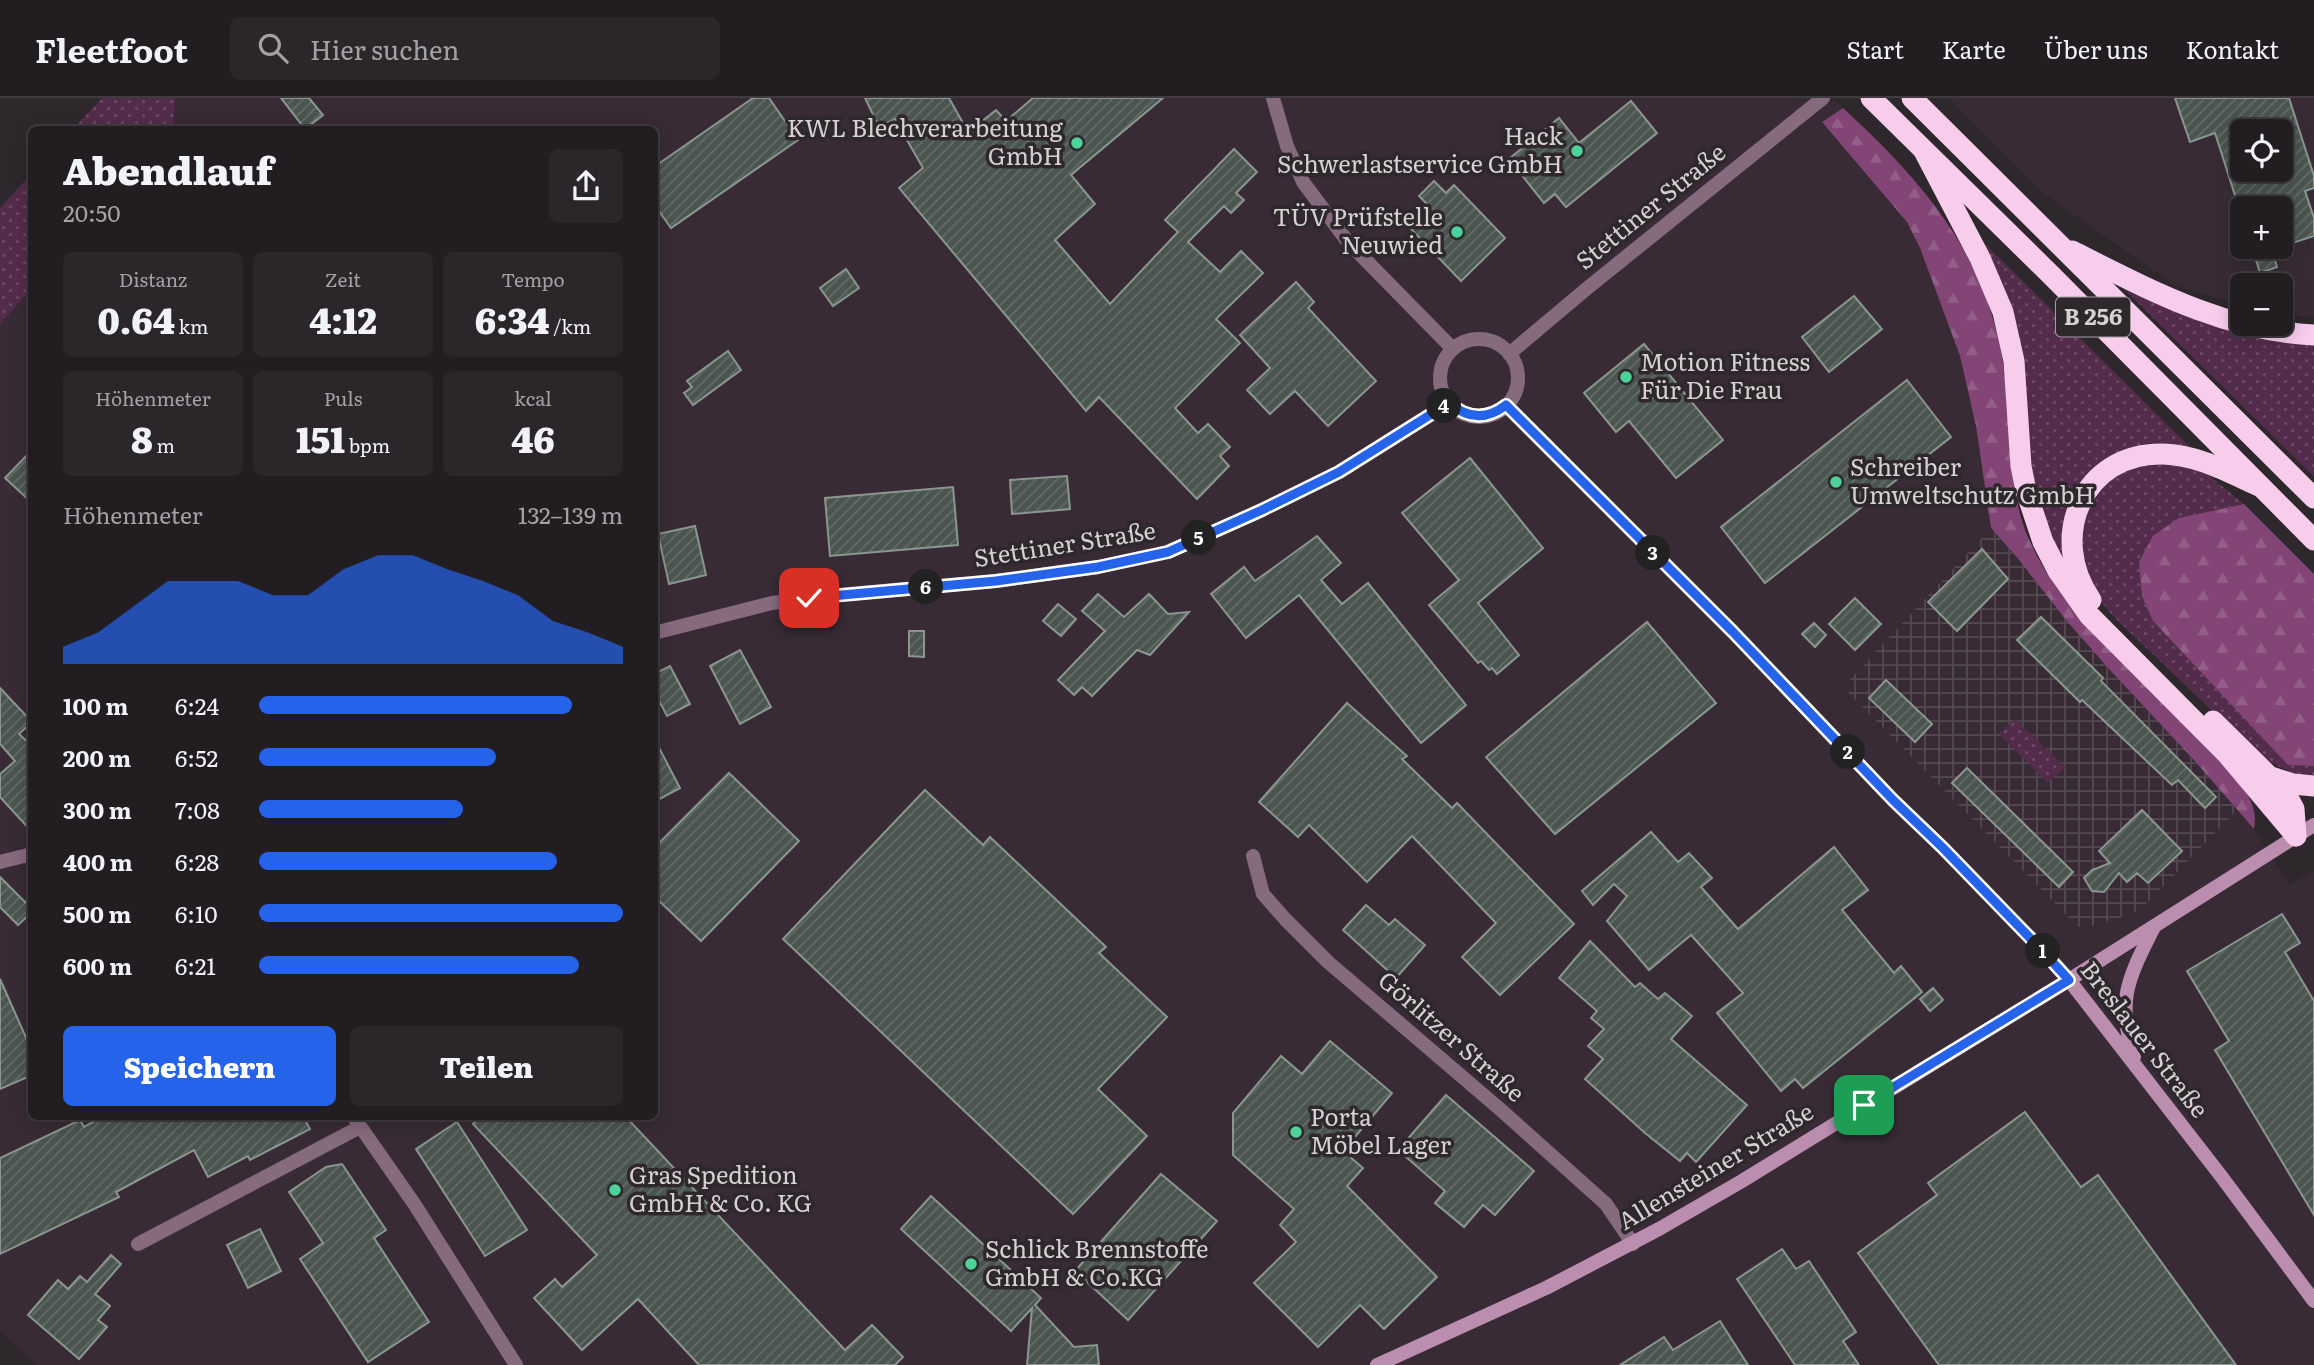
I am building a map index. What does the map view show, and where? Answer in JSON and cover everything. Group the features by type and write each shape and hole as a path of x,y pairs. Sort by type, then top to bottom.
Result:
{"highway":[{"name":"B 256","path":"1871,98 2314,540"},
{"name":"B 256","path":"1912,98 2314,498"},
{"path":"1924,151 1980,258 2003,312 2014,361 2021,466 2026,491 2043,542 2058,571 2089,615 2227,754 2296,836"},
{"path":"2055,242 2196,311 2261,329 2314,335"},
{"path":"2259,486 2202,460 2179,455 2138,456 2101,476 2085,494 2074,514 2071,552 2086,593 2104,617 2285,792 2294,809 2296,836"},
{"path":"2271,777 2314,786"}],"street":[{"path":"1273,98 1287,146 1303,182 1348,242 1453,349"},
{"name":"Stettiner Straße","path":"1510,354 1823,98"},
{"path":"1476,339 1489,340 1510,354 1518,374 1517,386 1506,405 1496,413 1471,416 1449,403 1440,381 1441,369 1453,349 1476,339"},
{"name":"Stettiner Straße","path":"658,632 772,603 996,581 1098,567 1168,552 1339,472 1449,403"},
{"name":"Breslauer Straße","path":"1506,405 1733,632 2069,980 2314,1301"},
{"name":"Allensteiner Straße","path":"1377,1365 1546,1288 1633,1244 1742,1181 2069,980 2314,825"},
{"path":"0,862 28,855"},
{"name":"Görlitzer Straße","path":"1254,856 1263,894 1285,919 1328,962 1502,1110 1606,1204 1633,1244"},
{"path":"2136,1066 2125,1030 2125,1004 2132,973 2155,926"},
{"path":"138,1244 357,1122 415,1205 516,1365"}],"shaded area":[{"path":"102,98 175,98 173,126 76,126"},
{"path":"175,98 1832,98 1843,108 1822,122 1907,222 1920,248 1960,356 1976,426 1991,528 2254,829 2289,885 2314,871 2314,1365 37,1365 0,1331 0,324 28,293 28,1120 658,1120 658,126 173,126"},
{"path":"1949,98 2314,98 2314,317 2293,316 2293,273 2230,273 2230,302 2176,286 2044,194"},
{"path":"28,177 28,293 0,324 0,208"},
{"path":"1975,234 2191,448 2162,443 2139,445 2125,451 2093,474 2069,503 2062,527 2063,556 2058,558 2042,524"},
{"path":"2122,287 2230,318 2230,336 2290,336 2314,343 2314,477"},
{"path":"2171,463 2206,473 2244,504 2179,518 2288,765 2314,766 2314,778 2283,769 2255,752 2112,615 2099,599 2081,556 2084,515 2105,485 2121,474 2138,466"},
{"path":"1991,528 2109,669 2237,810 2139,911 2089,927 2078,927 1843,687"},
{"path":"2015,719 2065,767 2048,783 1999,734"}],"green space":[{"path":"1843,108 1927,196 1970,261 1986,297 1998,336 2005,378 2016,497 2027,535 2048,575 2089,628 2243,788 2254,810 2254,829 2066,620 1991,528 1976,426 1960,356 1920,248 1907,222 1822,122"},
{"path":"2244,504 2314,574 2314,766 2288,765 2153,621 2142,596 2139,562 2153,536 2179,518"}],"building":[{"path":"281,98 309,98 323,115 309,126 303,126"},
{"path":"753,98 769,98 798,140 671,228 658,210 658,164"},
{"path":"865,98 949,98 968,132 996,110 1006,121 1033,98 1163,98 1071,175 1095,204 1055,240 1110,304 1178,232 1165,220 1234,149 1257,172 1236,193 1244,200 1231,213 1224,206 1188,242 1220,272 1241,251 1263,273 1216,319 1240,343 1175,408 1198,433 1208,424 1230,447 1220,456 1229,466 1197,499 1099,397 1086,411 899,188 923,168 895,119 879,127"},
{"path":"2175,98 2289,98 2314,176 2314,188 2305,191 2314,218 2314,236 2293,243 2293,196 2235,196 2231,182 2293,182 2293,119 2230,119 2230,180 2215,133 2190,142"},
{"name":"Hack Schwerlastservice GmbH","path":"1631,101 1657,133 1566,207 1555,194 1544,203 1509,159 1559,118 1579,143"},
{"name":"TÜV Prüfstelle Neuwied","path":"1434,181 1446,193 1454,185 1505,238 1461,281 1408,226 1429,206 1419,196"},
{"path":"2256,259 2275,259 2277,267 2260,273"},
{"path":"846,269 859,288 833,306 820,288"},
{"path":"1296,282 1314,302 1308,308 1376,381 1328,426 1295,391 1270,414 1247,390 1270,368 1240,335"},
{"path":"1854,296 1882,329 1829,372 1802,337"},
{"path":"1644,344 1723,440 1676,478 1629,421 1616,432 1584,393"},
{"path":"728,351 741,370 693,405 684,393 692,387 687,381"},
{"name":"Schreiber Umweltschutz GmbH","path":"1907,380 1951,437 1765,583 1721,527"},
{"path":"28,454 28,499 5,478"},
{"path":"1470,458 1543,548 1478,603 1519,655 1497,674 1481,661 1478,663 1429,605 1459,580 1402,513"},
{"path":"1067,476 1070,509 1012,514 1010,480"},
{"path":"953,487 958,545 830,556 825,498"},
{"path":"695,526 706,575 669,584 658,534"},
{"path":"1317,536 1341,563 1321,580 1342,604 1368,583 1466,705 1421,743 1299,595 1246,638 1211,594 1244,567 1255,581"},
{"path":"1982,549 2008,579 1957,631 1928,602"},
{"path":"1098,594 1124,617 1149,594 1168,614 1189,612 1150,655 1137,650 1092,696 1082,687 1074,695 1058,680 1105,631 1082,611"},
{"path":"1855,598 1881,624 1855,650 1829,624"},
{"path":"1058,604 1076,619 1061,636 1043,621"},
{"path":"2041,617 2216,797 2205,808 2178,780 2172,785 2082,700 2080,702 2017,640"},
{"path":"1647,622 1716,703 1555,834 1486,757"},
{"path":"1814,623 1826,635 1815,647 1802,634"},
{"path":"909,631 924,631 924,657 909,656"},
{"path":"740,650 771,707 740,724 710,666"},
{"path":"670,666 690,704 667,716 658,699 658,672"},
{"path":"1886,680 1932,724 1915,742 1869,698"},
{"path":"0,688 28,718 28,726 19,734 28,742 28,828 0,797 0,774 15,761 0,744"},
{"path":"1347,703 1407,756 1402,759 1452,808 1457,803 1574,924 1500,995 1462,957 1496,923 1412,836 1367,882 1309,825 1298,837 1259,802"},
{"path":"658,746 680,788 658,800"},
{"path":"1967,768 2073,872 2059,887 1952,783"},
{"path":"729,773 799,841 701,941 658,900 658,844"},
{"path":"925,790 983,845 990,837 1106,947 1099,953 1167,1017 1098,1089 1147,1136 1073,1214 783,939"},
{"path":"2142,810 2182,851 2148,883 2137,873 2127,882 2119,873 2104,892 2092,891 2084,878 2092,870 2110,863 2099,851"},
{"path":"1651,832 1678,862 1689,853 1712,878 1701,887 1738,929 1834,847 1868,890 1842,910 1894,973 1901,966 1922,992 1803,1088 1795,1079 1781,1091 1717,1013 1743,993 1691,935 1649,970 1607,921 1627,896 1614,884 1593,905 1582,891"},
{"path":"0,877 28,905 28,916 18,925 0,907"},
{"path":"1366,905 1389,925 1395,919 1425,945 1396,978 1343,930"},
{"path":"2282,914 2300,943 2285,952 2314,1001 2314,1215 2215,1050 2229,1041 2187,971"},
{"path":"1590,941 1635,987 1640,983 1658,999 1665,993 1692,1016 1671,1039 1747,1105 1696,1162 1687,1153 1680,1161 1585,1079 1603,1059 1588,1046 1604,1029 1591,1018 1597,1011 1559,978"},
{"path":"0,979 28,1042 28,1077 0,1089"},
{"path":"1933,988 1943,1000 1930,1011 1920,999"},
{"path":"1330,1041 1392,1093 1343,1151 1363,1168 1347,1186 1437,1277 1384,1329 1360,1305 1318,1347 1254,1283 1296,1242 1280,1225 1294,1209 1233,1155 1233,1113 1281,1056 1302,1074"},
{"path":"1446,1095 1534,1171 1495,1215 1483,1205 1464,1227 1435,1203 1445,1191 1398,1150"},
{"path":"2025,1112 2081,1187 2098,1175 2236,1365 1939,1365 1858,1253 1937,1195 1928,1183"},
{"path":"80,1120 84,1127 97,1120 305,1120 310,1129 250,1160 248,1156 208,1177 194,1150 116,1192 119,1197 0,1254 0,1158"},
{"name":"Gras Spedition GmbH & Co. KG","path":"477,1120 629,1120 845,1350 872,1325 903,1357 895,1365 699,1365 638,1299 582,1350 534,1298 555,1279 562,1287 597,1255 473,1124"},
{"path":"457,1122 527,1230 485,1256 416,1149"},
{"path":"342,1164 386,1230 374,1238 429,1322 368,1362 300,1259 323,1243 289,1192 326,1167"},
{"path":"1161,1174 1217,1221 1128,1320 1075,1271"},
{"name":"Schlick Brennstoffe GmbH & Co.KG","path":"931,1196 1041,1298 1035,1305 1074,1347 1097,1345 1099,1365 1027,1365 1032,1308 1011,1331 901,1229"},
{"path":"260,1229 281,1271 248,1288 227,1245"},
{"path":"1782,1249 1796,1269 1809,1261 1856,1332 1843,1341 1859,1365 1795,1365 1737,1279"},
{"path":"111,1255 121,1264 95,1294 110,1306 98,1320 107,1327 79,1359 28,1315 58,1280 68,1289 80,1276 87,1282"},
{"path":"1720,1321 1748,1365 1620,1365 1664,1337 1673,1350"}],"place":[{"name":"KWL Blechverarbeitung GmbH","path":"1077,143"},
{"name":"Hack Schwerlastservice GmbH","path":"1577,151"},
{"name":"TÜV Prüfstelle Neuwied","path":"1457,232"},
{"name":"Motion Fitness Für Die Frau","path":"1626,377"},
{"name":"Schreiber Umweltschutz GmbH","path":"1836,482"},
{"name":"Porta Möbel Lager","path":"1296,1132"},
{"name":"Gras Spedition GmbH & Co. KG","path":"615,1190"},
{"name":"Schlick Brennstoffe GmbH & Co.KG","path":"971,1264"}],"route":[{"path":"809,598 996,581 1098,567 1168,552 1339,472 1449,403 1471,416 1496,413 1506,405 1733,632 2069,980 1864,1105"}]}
